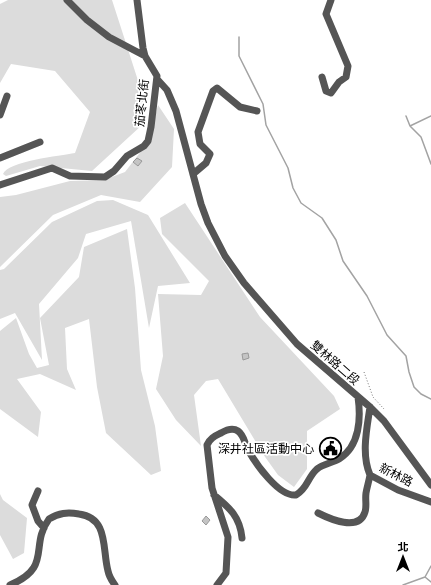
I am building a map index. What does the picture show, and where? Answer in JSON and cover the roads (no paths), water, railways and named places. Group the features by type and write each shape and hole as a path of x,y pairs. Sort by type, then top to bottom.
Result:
{"street":[{"path":"66,0 86,20 109,37 145,56"},
{"name":"茄苳北街","path":"0,185 52,168 70,176 99,178 111,174 127,156 144,146 148,141 157,79 145,56 137,0"},
{"path":"322,76 326,91 331,93 339,82 346,77 348,66 326,14 331,0"},
{"name":"雙林路二段","path":"157,79 167,90 176,111 208,223 225,256 244,283 297,344 358,397 360,415 353,445 345,455 316,470 305,489 296,495 287,495 271,481 255,461 242,435 237,431 226,430 210,439 207,445 209,472 214,494 228,537 226,573 217,585"},
{"path":"193,174 206,163 210,154 200,144 198,132 213,91 217,88 240,107 257,111"},
{"path":"0,115 7,96"},
{"path":"0,158 40,142"},
{"name":"新林路","path":"358,397 370,407 408,452 431,485"},
{"name":"新林路","path":"370,407 366,437 366,458 370,475 398,490 431,502"},
{"path":"318,513 334,520 348,522 360,520 365,513 366,493 370,475"},
{"path":"38,491 32,506 38,521 44,528"},
{"path":"214,494 230,508 241,524 242,538"},
{"path":"10,585 30,573 37,564 44,528 49,519 60,514 72,513 90,516 99,527 106,551 108,574 115,585"}],"waterway":[{"path":"239,37 239,56 263,104 266,125 288,168 293,188 301,203 322,218 336,240 343,261 367,296 387,335 406,356 414,387 421,394 431,399"},
{"path":"406,116 410,126"},
{"path":"431,116 410,126 421,137 431,164"},
{"path":"403,585 425,577 431,566"},
{"path":"425,577 431,582"}],"place":[{"name":"深井社區活動中心","path":"330,449"}]}
